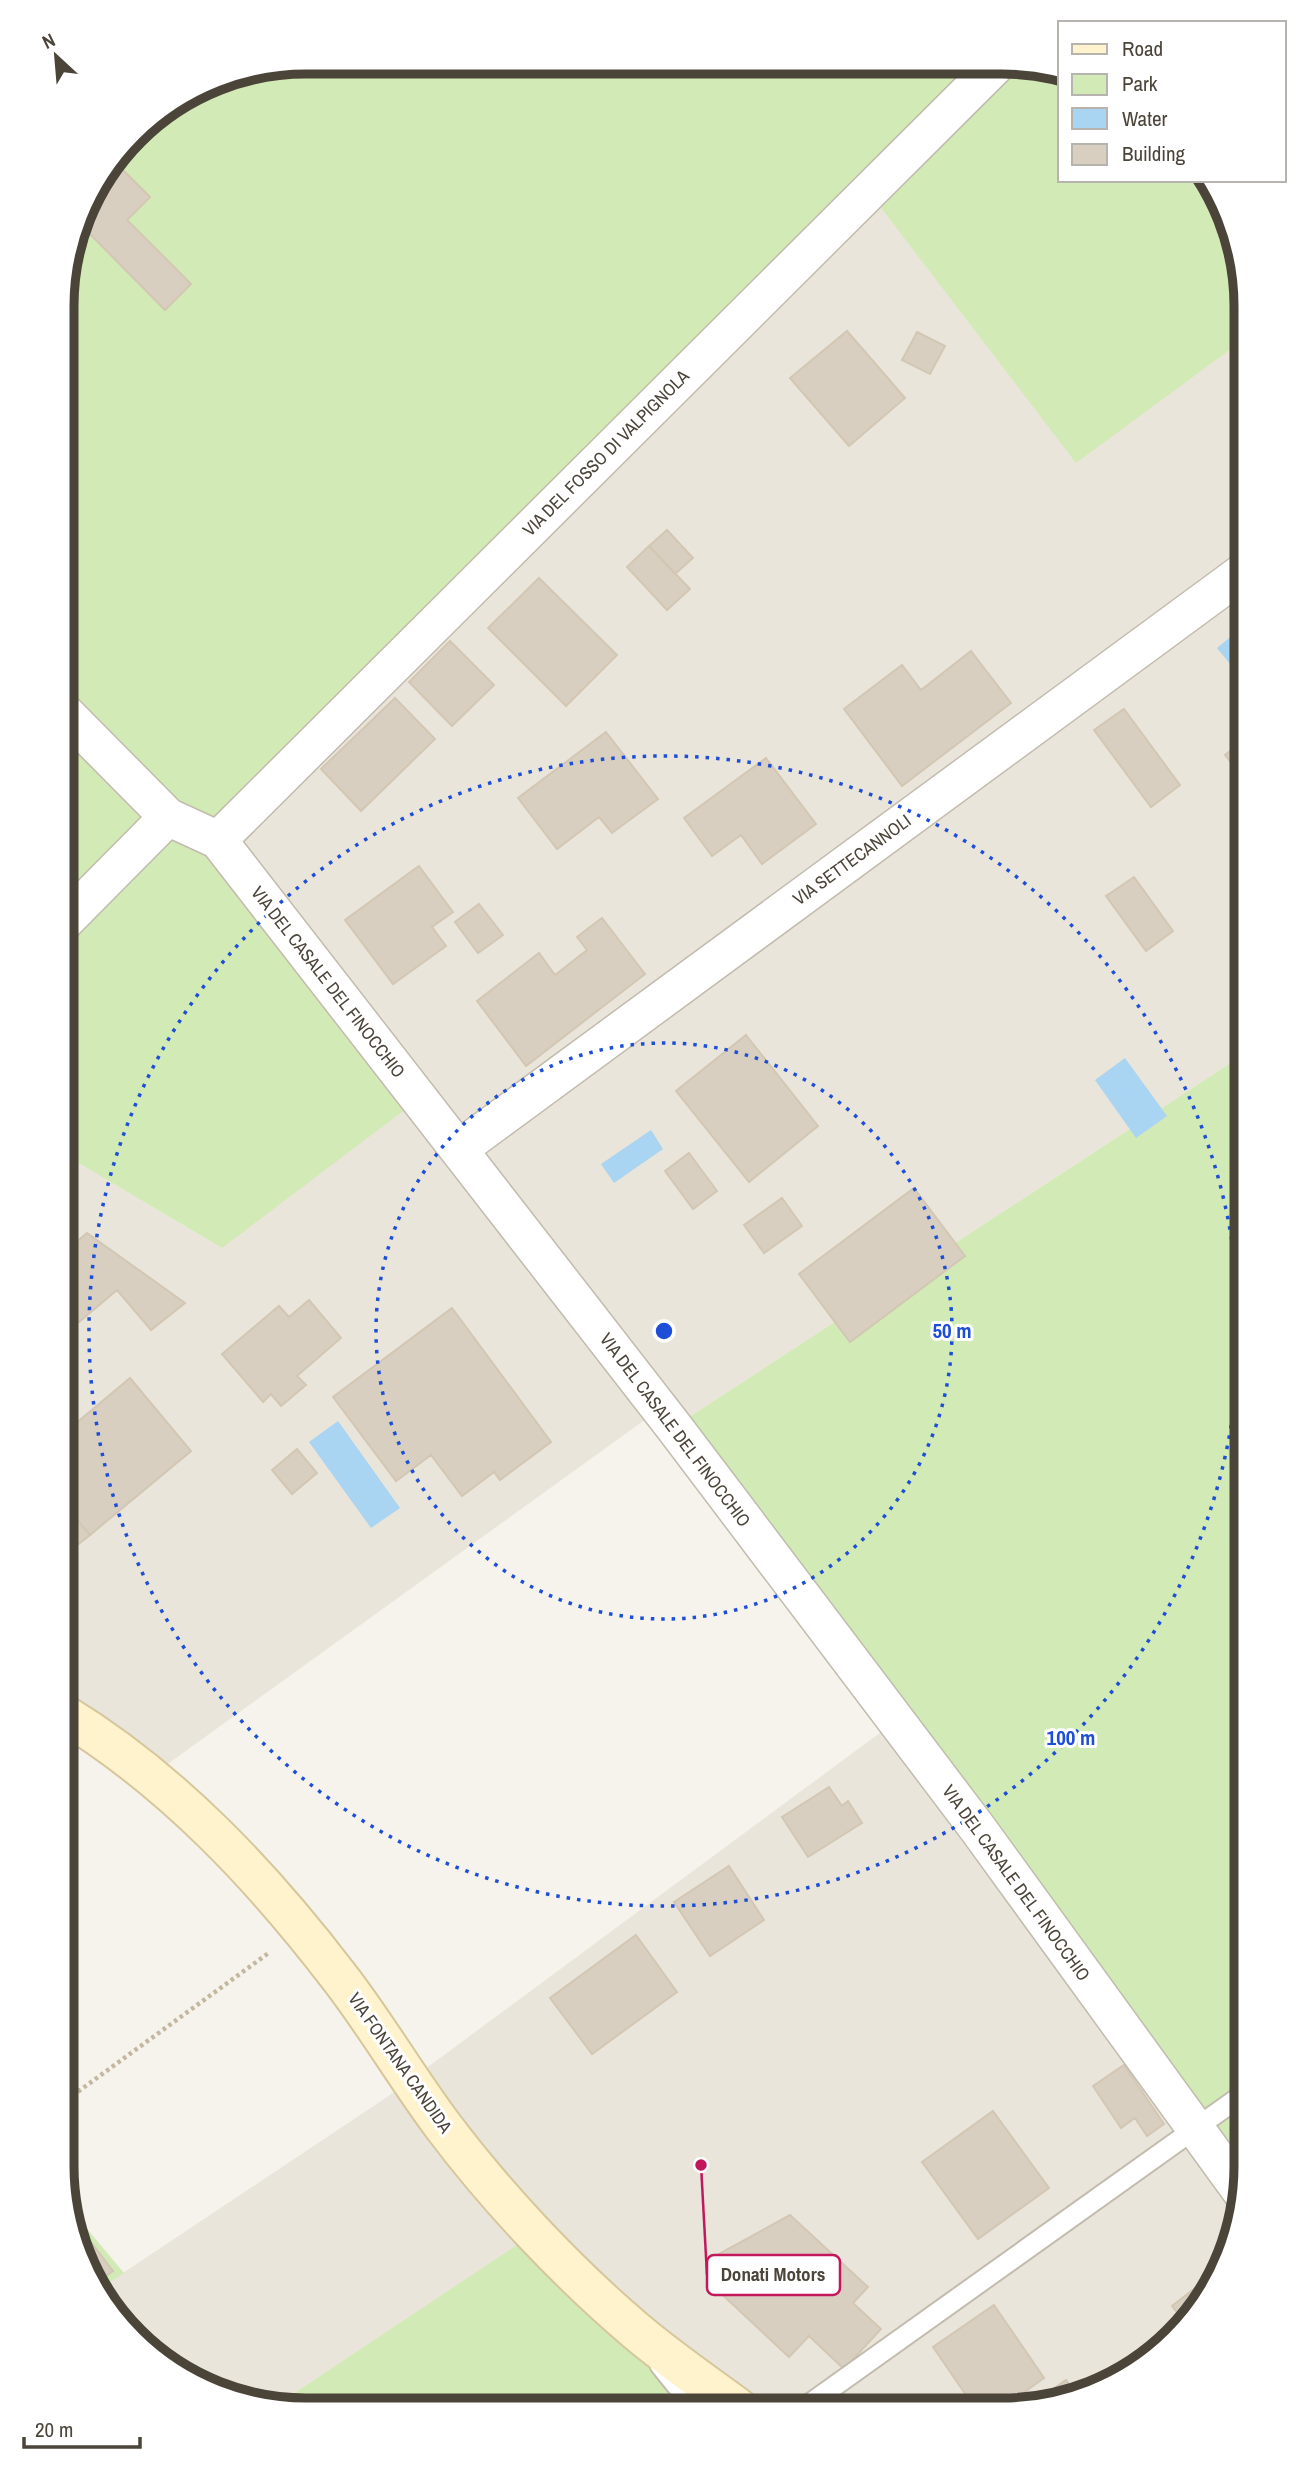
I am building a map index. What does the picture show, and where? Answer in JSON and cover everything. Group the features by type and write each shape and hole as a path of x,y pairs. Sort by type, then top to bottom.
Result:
{"main road":[{"name":"VIA FONTANA CANDIDA","path":"74,1721 124,1755 174,1796 252,1873 347,1988 460,2148 535,2234 589,2289 638,2333 725,2398"}],"street":[{"name":"VIA DEL FOSSO DI VALPIGNOLA","path":"218,840 987,74"},
{"name":"VIA SETTECANNOLI","path":"458,1149 1234,579"},
{"name":"VIA DEL CASALE DEL FINOCCHIO","path":"74,722 168,817 218,840 674,1427 970,1818 1233,2180"},
{"path":"74,912 168,817"}],"lane":[{"path":"818,2398 1233,2102"},
{"path":"638,2333 686,2398"}],"path":[{"path":"74,2095 301,1930"}],"shaded area":[{"path":"869,191 1076,462 1234,347 1234,1061 674,1427 646,1419 151,1776 79,1723 74,1727 74,1160 222,1248 218,840"},
{"path":"896,1721 1233,2182 1229,2212 1216,2255 1186,2308 1166,2331 1104,2375 1047,2394 1017,2398 727,2398 535,2234 288,2397 245,2391 203,2375 153,2341 131,2319 106,2284 390,2095"}],"green space":[{"path":"1017,74 1058,81 1058,182 1197,182 1210,203 1229,260 1234,306 1234,347 1076,463 869,192 218,840 419,1099 222,1248 74,1160 75,275 81,245 91,217 113,177 131,153 164,121 203,97 245,81 275,75"},
{"path":"1234,1061 1233,2167 674,1427"},
{"path":"80,2221 124,2273 106,2284 97,2269"},
{"path":"535,2233 727,2398 306,2398 288,2397"}],"water":[{"path":"1234,634 1234,669 1217,648"},
{"path":"1125,1058 1167,1116 1136,1138 1095,1080"},
{"path":"651,1130 663,1149 614,1183 601,1164"},
{"path":"338,1421 400,1508 371,1528 309,1442"}],"building":[{"path":"120,167 150,197 127,220 191,284 165,310 86,230 105,190"},
{"path":"847,331 905,398 849,446 790,378"},
{"path":"917,332 945,346 930,374 902,360"},
{"path":"667,530 693,558 675,574 649,546"},
{"path":"649,546 690,589 667,610 627,567"},
{"path":"539,578 617,655 566,706 488,628"},
{"path":"450,641 494,685 452,726 409,682"},
{"path":"971,651 1011,703 902,786 844,709 902,665 921,690"},
{"path":"395,698 435,739 361,811 321,769"},
{"path":"1124,709 1180,785 1151,807 1094,730"},
{"path":"606,732 658,799 612,833 599,817 557,849 518,798"},
{"path":"1234,748 1234,766 1225,755"},
{"path":"766,758 816,824 762,864 741,835 712,856 684,818"},
{"path":"419,866 453,912 432,927 446,946 393,984 345,920"},
{"path":"1134,877 1173,931 1146,951 1106,896"},
{"path":"479,904 503,935 478,953 455,922"},
{"path":"602,918 645,974 526,1066 477,1001 539,953 555,975 587,950 577,937"},
{"path":"746,1035 818,1126 749,1182 676,1091"},
{"path":"689,1153 717,1191 693,1209 665,1171"},
{"path":"914,1188 965,1256 850,1342 799,1274"},
{"path":"782,1198 802,1226 764,1253 744,1225"},
{"path":"87,1233 185,1303 151,1330 117,1290 79,1322 74,1316 74,1244"},
{"path":"309,1300 341,1338 297,1376 306,1385 281,1406 271,1394 263,1402 222,1354 279,1306 289,1317"},
{"path":"452,1308 551,1442 500,1480 494,1472 462,1496 431,1455 396,1481 333,1397"},
{"path":"130,1378 191,1451 90,1535 74,1516 74,1425"},
{"path":"297,1449 317,1473 292,1494 272,1470"},
{"path":"74,1516 90,1535 74,1548"},
{"path":"829,1787 842,1806 848,1801 862,1823 808,1857 782,1817"},
{"path":"729,1866 764,1920 710,1956 674,1902"},
{"path":"636,1935 677,1992 592,2054 550,1998"},
{"path":"1124,2065 1164,2124 1147,2136 1135,2118 1121,2128 1093,2086"},
{"path":"993,2111 1049,2188 978,2239 922,2162"},
{"path":"790,2215 868,2287 853,2303 881,2329 844,2369 809,2336 789,2357 713,2286 740,2271 719,2254"},
{"path":"84,2232 113,2271 103,2278"},
{"path":"1199,2285 1200,2286 1179,2316 1172,2306"},
{"path":"994,2305 1044,2378 1016,2398 968,2398 933,2347"},
{"path":"1066,2380 1071,2387 1047,2394"}],"place":[{"name":"Donati Motors","path":"701,2165"}]}
